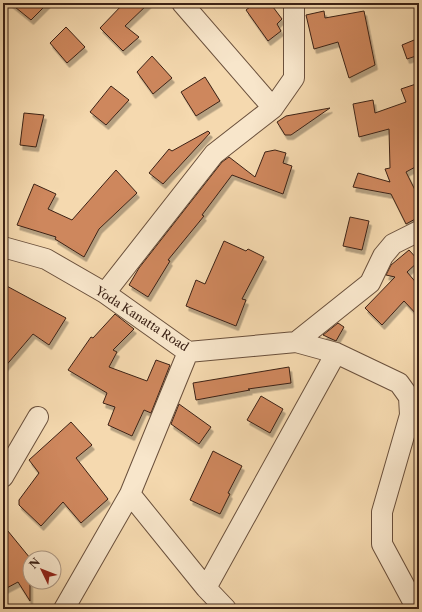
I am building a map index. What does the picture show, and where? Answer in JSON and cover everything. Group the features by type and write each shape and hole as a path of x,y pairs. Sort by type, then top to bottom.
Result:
{"street":[{"path":"182,3 273,108"},
{"path":"105,293 214,154 273,108 294,78 294,3"},
{"path":"296,342 370,284 383,256 393,244 419,231"},
{"name":"Yoda Kanatta Road","path":"3,247 46,259 105,293 188,352 296,342 336,353 399,383 409,397 410,415 382,512 382,544 417,609"},
{"path":"64,609 130,494 188,352"},
{"path":"206,588 336,353"},
{"path":"3,476 38,417"},
{"path":"130,494 206,588 226,609"}],"building":[{"path":"10,3 48,3 31,20"},
{"path":"124,3 149,3 125,26 139,37 123,51 100,28"},
{"path":"255,3 270,3 282,19 277,24 281,31 268,41 246,10"},
{"path":"324,11 325,18 364,11 375,65 349,78 338,42 314,49 306,15"},
{"path":"66,27 85,47 67,63 50,43"},
{"path":"419,38 419,55 407,59 402,45"},
{"path":"152,56 172,78 153,94 137,72"},
{"path":"205,77 220,101 196,116 181,92"},
{"path":"419,83 419,165 406,172 419,198 419,217 406,224 391,194 353,187 358,173 390,182 385,169 390,168 389,129 359,137 353,104 373,100 375,113 406,102 401,89"},
{"path":"111,86 129,100 106,125 90,112"},
{"path":"330,108 291,135 285,135 277,122 286,116"},
{"path":"24,113 44,115 36,147 20,145"},
{"path":"208,131 210,133 163,184 149,173 169,149 172,151"},
{"path":"275,150 286,153 283,163 292,166 283,194 232,175 202,215 204,216 168,260 170,261 148,297 129,285 139,268 222,162 229,157 255,177 265,152"},
{"path":"116,170 137,193 99,229 84,257 55,239 56,237 17,225 34,184 56,194 48,209 72,220"},
{"path":"350,217 369,221 362,250 343,246"},
{"path":"224,241 246,251 248,249 264,257 242,299 246,300 236,326 186,306 196,280 205,284"},
{"path":"409,250 419,261 407,272 419,286 419,317 404,301 382,325 365,308 395,277 386,275 391,265"},
{"path":"3,284 66,318 49,345 33,334 3,369"},
{"path":"115,314 134,329 113,350 117,352 109,367 147,381 156,360 170,365 151,413 144,410 132,436 108,425 115,407 103,403 107,393 68,370 91,337 93,338"},
{"path":"338,323 344,327 336,341 323,335"},
{"path":"289,367 291,383 248,389 250,390 196,400 193,383"},
{"path":"261,396 283,409 270,433 247,420"},
{"path":"179,404 211,427 199,444 171,424"},
{"path":"71,422 92,445 76,458 108,499 81,523 63,502 41,526 19,505 19,500 39,473 29,460"},
{"path":"213,451 242,466 228,493 230,494 220,514 190,500"},
{"path":"3,525 23,550 22,550 22,588 18,582 3,590"},
{"path":"23,590 30,590 30,601"}]}
